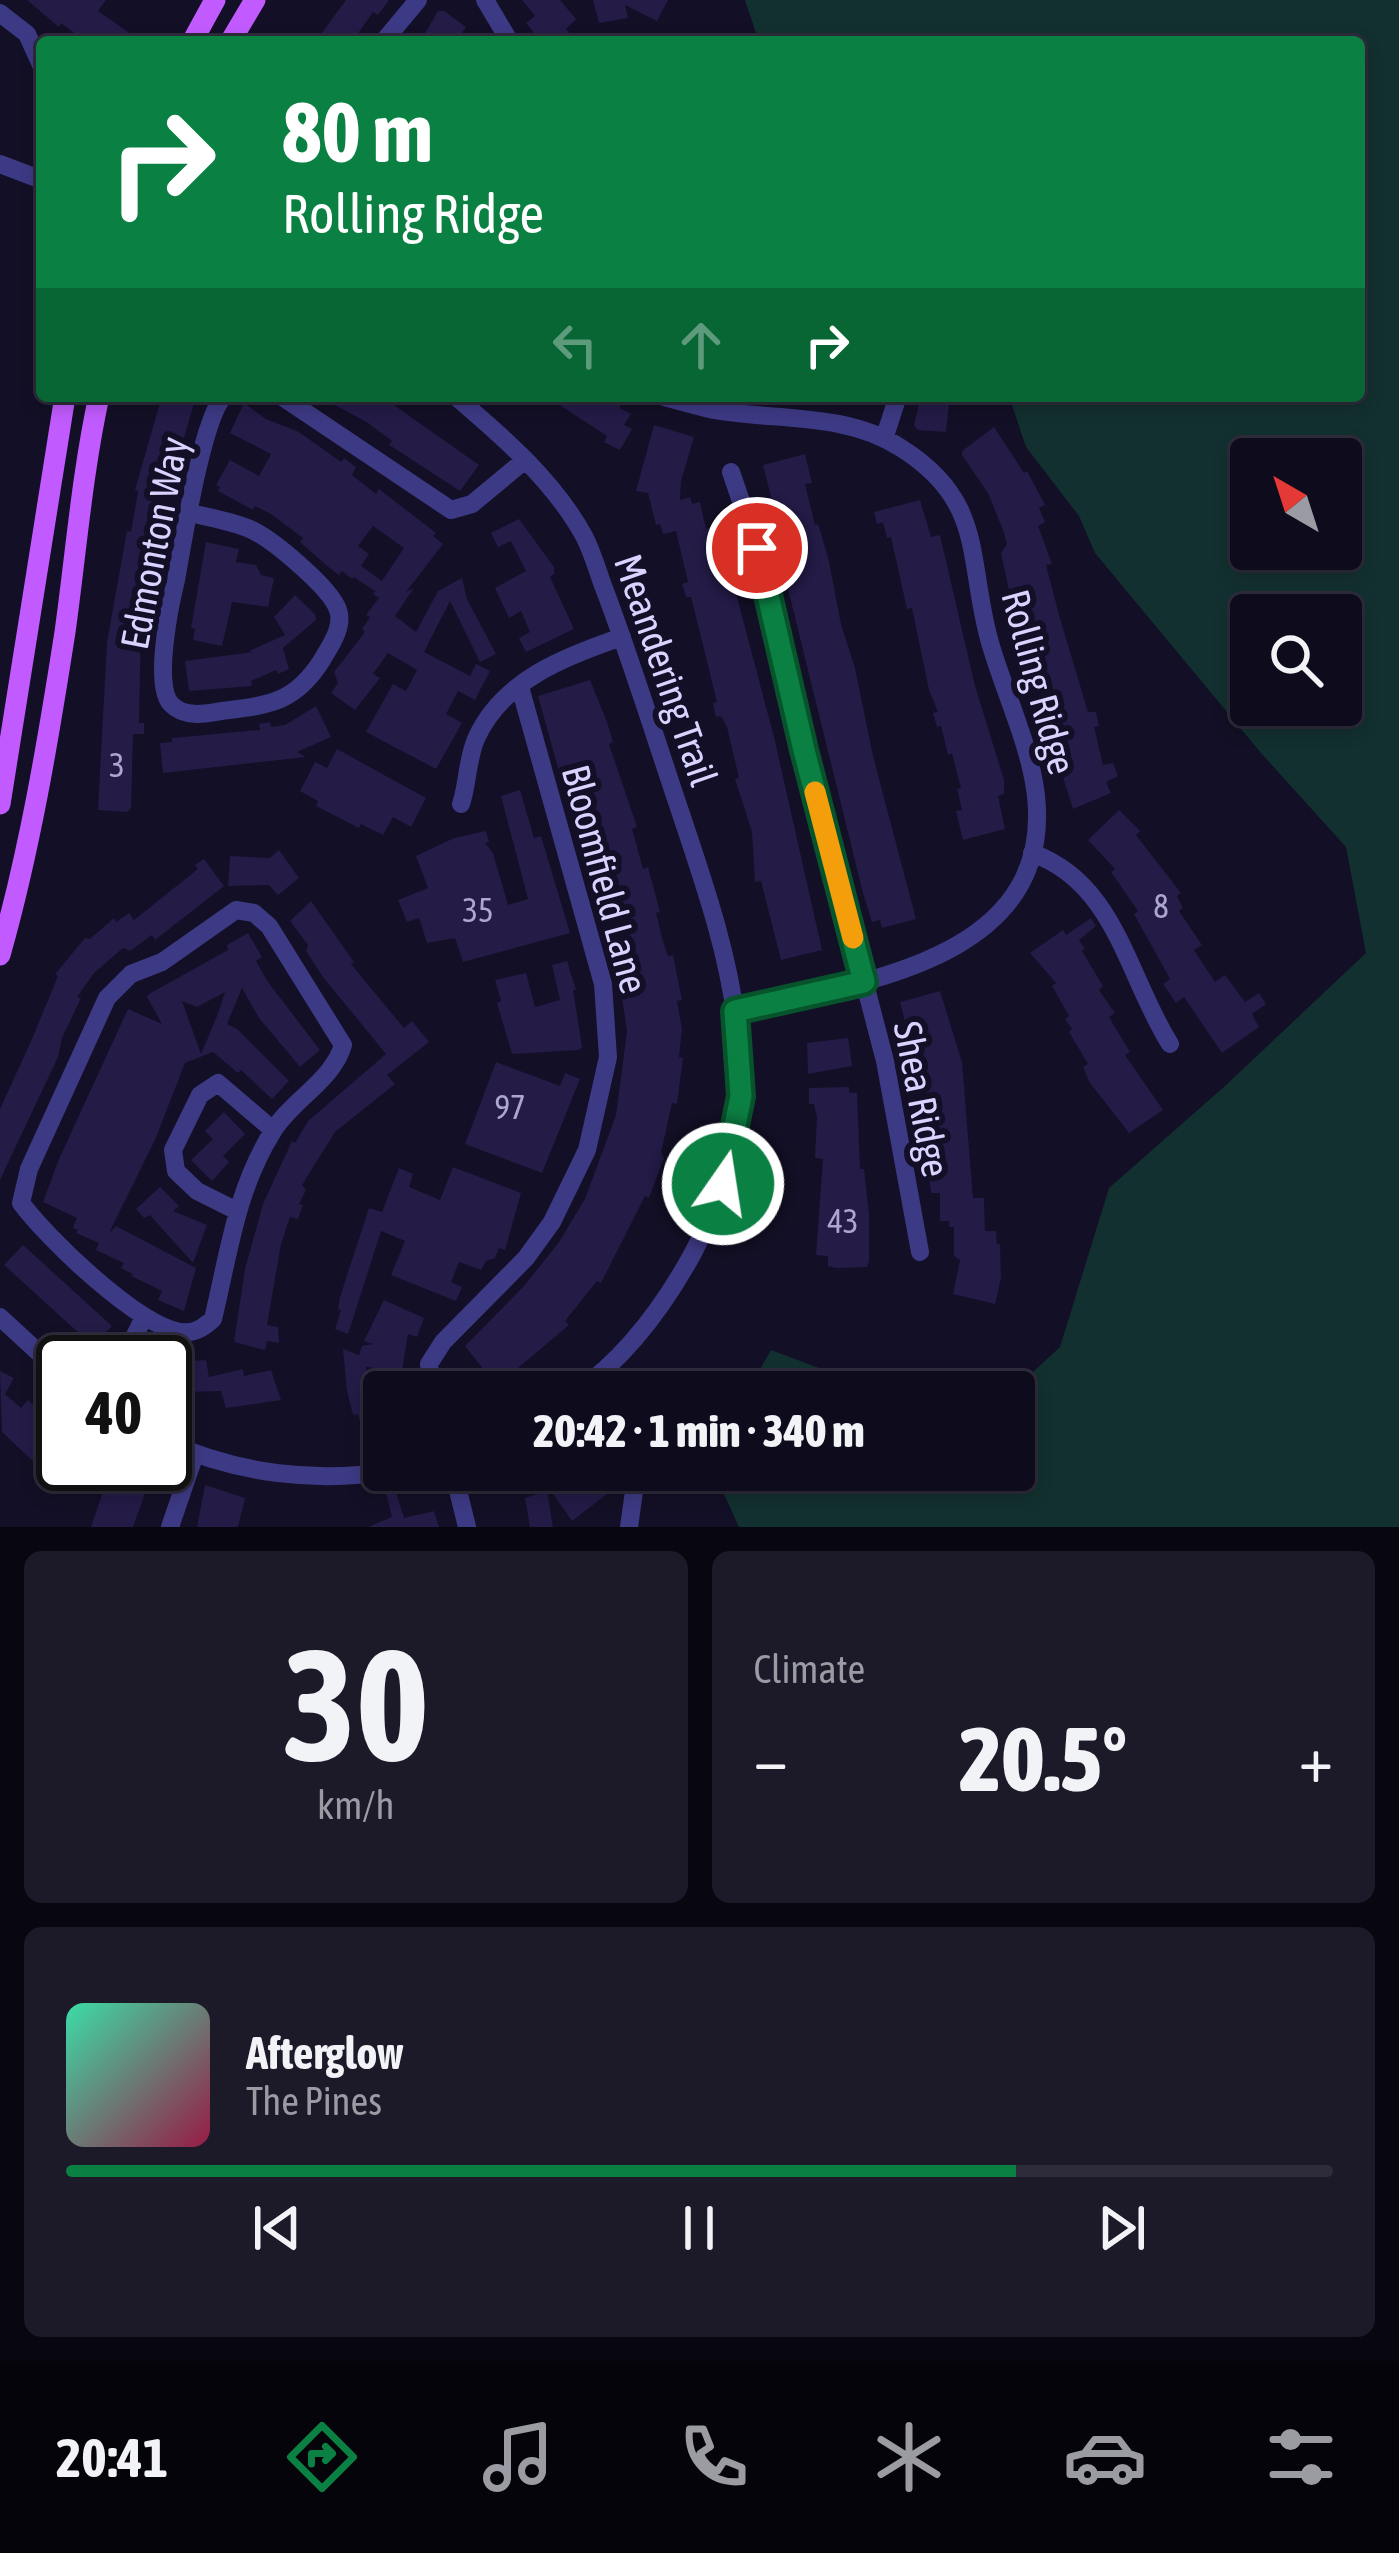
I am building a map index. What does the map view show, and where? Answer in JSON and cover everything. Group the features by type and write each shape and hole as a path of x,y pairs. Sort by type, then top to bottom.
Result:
{"main road":[{"path":"195,36 215,0"},
{"path":"234,36 255,0"},
{"path":"0,804 63,402"},
{"path":"0,955 32,829 98,402"}],"street":[{"path":"388,36 418,0"},
{"path":"485,0 507,36"},
{"path":"0,13 27,34 36,54"},
{"path":"0,164 36,178"},
{"name":"Edmonton Way","path":"190,513 250,530 273,543 339,610 340,626 313,675 277,704 186,714 164,692 162,673 174,586 190,513 212,418 221,402"},
{"path":"290,402 452,510 472,504 525,460"},
{"name":"Meandering Trail","path":"461,402 525,460 584,536 715,919 735,1011 741,1096 716,1200 660,1307 604,1371"},
{"name":"Rolling Ridge","path":"685,402 834,423 884,439 926,467 955,498 968,523 988,635 1036,795 1032,853 1019,884 1000,913 968,940 939,958 864,982 735,1011"},
{"path":"884,439 896,402"},
{"name":"Shea Ridge","path":"731,472 757,548 804,750 886,1061 920,1252"},
{"path":"461,804 476,739 504,699 566,657 622,638"},
{"name":"Bloomfield Lane","path":"430,1371 436,1353 526,1258 566,1196 587,1150 608,1057 603,984 520,686"},
{"path":"1032,853 1082,881 1103,909 1148,1008 1170,1044"},
{"path":"236,910 254,913 269,926 343,1046 338,1064 292,1105 273,1130 237,1211 213,1319 202,1329 184,1334 144,1317 36,1224 21,1203 29,1169 107,998 131,974 162,962 236,910"},
{"path":"237,1211 197,1191 176,1171 172,1150 200,1095 218,1083 273,1130"},
{"path":"0,1317 36,1350"},
{"path":"135,1335 144,1317"},
{"path":"192,1453 287,1474 363,1474"},
{"path":"170,1527 195,1454"},
{"path":"459,1491 467,1527"},
{"path":"629,1527 634,1491"}],"green space":[{"path":"745,0 1399,0 1399,1527 739,1527 723,1491 1035,1491 1034,1371 1060,1347 1109,1188 1366,953 1346,847 1239,726 1362,726 1362,594 1230,594 1230,716 1095,553 1079,516 1026,447 1011,402 1365,402 1365,36 757,36"},
{"path":"771,1350 827,1371 759,1371"}],"building":[{"path":"27,0 106,0 98,11 131,34 78,36 61,23 59,27"},
{"path":"346,0 389,0 378,15 373,12 356,36 319,36"},
{"path":"522,0 560,0 576,19 566,29 572,36 536,36 526,23 535,16"},
{"path":"593,0 668,0 657,21 625,5 628,18 599,23"},
{"path":"438,11 466,27 460,36 423,36"},
{"path":"160,402 194,402 165,504 147,614 141,619 139,723 144,723 144,734 133,734 131,808 127,812 98,810 107,642 127,531 131,532 135,490"},
{"path":"390,402 479,465 460,491 389,445 392,441 368,423 335,405"},
{"path":"555,402 621,404 619,408 631,414 624,425 632,429 620,450 604,442 607,436"},
{"path":"920,402 949,403 946,432 918,430 914,425"},
{"path":"244,403 266,419 299,432 341,462 344,458 356,467 352,475 376,494 379,489 436,533 433,536 443,544 406,592 414,588 395,616 416,632 438,591 462,578 467,599 496,654 480,662 450,601 424,652 470,676 476,664 490,671 475,700 458,691 446,714 462,723 436,769 366,732 393,684 406,691 417,670 388,653 373,674 380,678 355,710 331,693 338,683 334,672 365,632 362,629 370,617 366,615 379,598 354,577 342,571 339,575 326,565 300,542 303,538 271,514 218,491 216,485 230,460 259,476 271,454 230,433","holes":["373,526 404,548 382,581 361,566 369,554 358,546"]},
{"path":"654,425 694,437 680,500 690,497 692,504 700,502 706,529 717,526 723,544 775,741 822,950 781,960 761,881 755,882 752,832 735,779 739,778 727,727 721,716 716,717 713,703 717,702 691,597 686,597 682,584 688,582 676,531 663,534 648,493 636,491"},
{"path":"994,427 1045,505 1039,508 1045,522 1038,526 1052,564 1046,565 1059,615 1088,712 1096,712 1099,726 1094,727 1103,765 1113,763 1118,776 1106,782 1111,793 1073,809 1020,641 1001,553 1007,544 1003,530 988,493 962,455"},
{"path":"805,454 812,483 805,484 828,557 916,919 882,928 880,920 872,922 863,893 767,504 772,501 763,465"},
{"path":"920,500 931,537 940,535 975,686 1004,780 1004,794 998,796 1005,829 963,840 956,811 962,810 957,789 961,788 952,753 948,755 933,713 938,712 891,537 887,538 883,522 877,524 874,512"},
{"path":"519,519 554,567 550,577 574,629 526,652 519,638 530,632 521,611 509,618 495,588 526,571 511,541 498,547 491,533"},
{"path":"206,542 239,549 236,562 256,565 261,575 274,578 268,607 232,602 222,646 193,640 195,629 191,628"},
{"path":"295,595 316,620 283,648 289,669 251,681 252,686 189,691 185,661 253,652 249,651 285,635 274,617"},
{"path":"590,680 607,722 613,742 609,744 637,827 632,829 643,869 648,867 660,912 656,913 662,938 668,956 673,955 682,1000 677,1001 682,1029 679,1057 683,1058 677,1104 672,1103 661,1153 664,1158 649,1198 645,1196 601,1283 597,1281 565,1321 569,1325 515,1371 485,1371 465,1346 525,1285 585,1199 616,1115 627,1031 622,997 538,696"},
{"path":"316,706 331,737 297,752 306,757 163,773 160,743 260,730 259,724 270,722 271,727 285,725"},
{"path":"337,749 426,798 411,827 393,817 383,835 361,824 359,828 316,806 318,801 300,791 315,762 327,768"},
{"path":"520,790 534,838 541,836 570,933 463,962 455,938 427,943 419,918 407,922 398,900 428,888 416,856 454,838 486,831 489,842 485,843 493,853 508,905 528,899 501,796"},
{"path":"1119,810 1140,831 1136,835 1181,893 1177,896 1183,908 1179,911 1202,945 1194,950 1215,982 1225,975 1245,1002 1259,993 1266,1004 1252,1014 1259,1027 1222,1053 1184,997 1176,1003 1163,984 1170,979 1134,914 1138,911 1111,872 1115,869 1088,840"},
{"path":"279,850 299,878 278,895 269,885 228,886 230,856 270,858"},
{"path":"204,859 224,886 155,940 152,935 130,951 123,948 94,973 77,997 81,998 58,1057 0,1180 0,1109 55,974 85,938 90,939 114,918 116,922 129,913 134,920"},
{"path":"311,901 354,962 351,964 404,1028 412,1021 429,1042 387,1075 395,1084 335,1132 302,1185 306,1190 299,1204 303,1205 298,1219 290,1217 281,1244 267,1325 278,1327 279,1343 267,1341 265,1350 234,1342 245,1269 263,1204 292,1141 308,1121 386,1054 323,977 290,921"},
{"path":"1091,918 1096,926 1079,940 1082,951 1115,1013 1109,1017 1130,1052 1125,1055 1163,1110 1129,1133 1090,1083 1083,1067 1088,1064 1069,1032 1072,1029 1065,1019 1069,1016 1052,986 1056,983 1030,953"},
{"path":"248,933 262,957 256,961 268,982 320,1050 300,1067 259,1018 242,988 227,1024 289,1081 272,1099 213,1052 185,1063 155,1140 109,1233 116,1226 196,1268 184,1311 158,1300 162,1291 131,1276 121,1268 124,1263 96,1250 99,1243 76,1233 77,1218 43,1202 128,1009 162,1024 149,994 228,950 227,945","holes":["225,992 201,1054 182,1001 197,1007"]},
{"path":"567,961 576,990 582,1047 512,1054 495,980 526,973 535,1007 560,1000 552,965"},
{"path":"940,991 962,1062 973,1198 984,1198 985,1231 996,1231 1000,1244 1001,1278 995,1304 953,1294 960,1260 954,1256 954,1227 940,1221 940,1193 931,1193 911,1029 907,1029 900,1002"},
{"path":"848,1038 852,1066 808,1074 807,1043"},
{"path":"496,1062 560,1086 565,1073 580,1079 542,1173 465,1144"},
{"path":"849,1087 849,1093 857,1093 869,1261 867,1267 836,1268 828,1266 828,1256 816,1255 823,1159 815,1158 817,1117 814,1104 809,1104 809,1088"},
{"path":"224,1112 245,1134 223,1156 229,1162 212,1181 191,1160 213,1139 205,1131"},
{"path":"453,1167 521,1193 505,1250 499,1248 481,1270 459,1262 451,1282 462,1287 456,1301 391,1275 405,1241 381,1231 348,1334 335,1329 340,1297 369,1208 382,1212 399,1168 413,1174 409,1187 440,1200"},
{"path":"160,1187 179,1206 173,1211 207,1225 193,1263 150,1215 144,1218 136,1209"},
{"path":"23,1245 112,1326 103,1335 81,1335 4,1265"},
{"path":"384,1300 424,1318 417,1337 408,1334 402,1371 366,1367 363,1371 363,1433 347,1391 343,1349 359,1355 362,1346 373,1344 364,1341"},
{"path":"206,1360 209,1377 243,1369 244,1376 271,1370 281,1400 226,1408 221,1391 192,1392 192,1361"},
{"path":"0,1371 14,1378 5,1394 21,1408 28,1400 36,1407 36,1464 2,1432"},
{"path":"205,1485 245,1498 238,1527 197,1527"},
{"path":"103,1491 146,1491 133,1527 91,1527"},
{"path":"547,1491 553,1527 530,1527 525,1498"},
{"path":"551,1491 606,1491 607,1494 572,1521"},
{"path":"396,1492 404,1518 434,1511 439,1527 368,1527 392,1517 386,1494"}],"slow traffic":[{"path":"815,792 853,938"}],"route":[{"path":"723,1184 741,1096 735,1011 864,982 757,548"}]}
